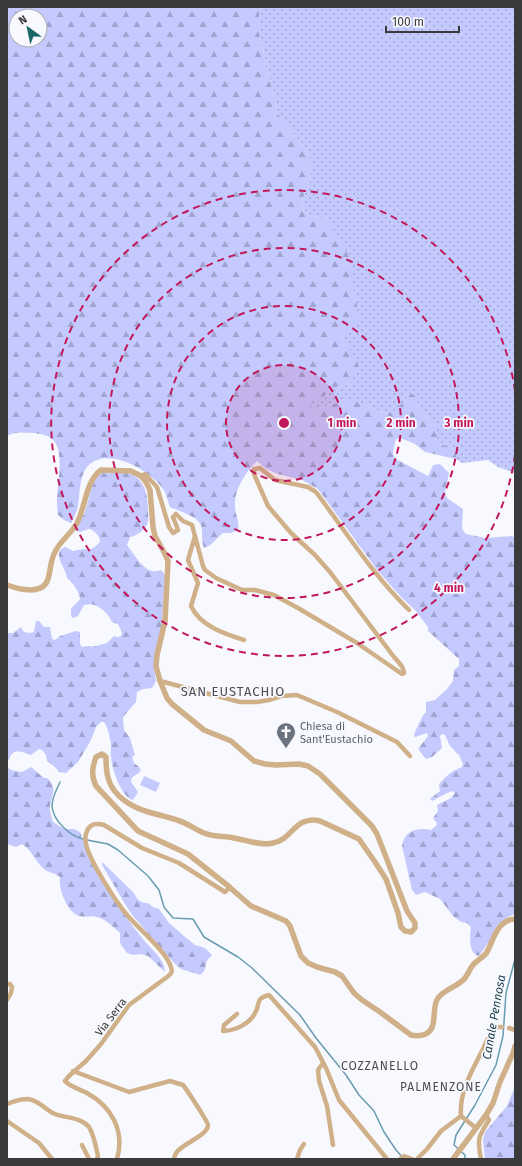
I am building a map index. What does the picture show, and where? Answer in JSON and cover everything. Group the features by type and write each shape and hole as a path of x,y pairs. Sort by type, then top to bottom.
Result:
{"street":[{"path":"141,476 145,474 157,487 167,521 173,533 178,530 173,517 176,514 183,521 192,525 205,570 216,578 242,590 255,590 274,595 357,643 402,674 404,673 402,666 330,572 315,555 291,533 268,506 254,474 254,469 260,468 275,480 308,487 316,492 377,575 409,610"},
{"path":"7,585 29,590 44,586 48,581 55,552 77,522 82,511 89,486 101,470 131,471 141,476 150,490 155,536 168,561 165,621 156,666 167,698 177,709 204,730 231,741 254,761 276,765 299,764 308,766 320,774 372,826 377,834 407,911 415,923 415,928 411,932 405,932 401,927 398,913 386,879 359,840 354,836 320,821 314,820 304,821 280,841 274,843 265,844 206,834 178,820 145,812 120,796 109,783 106,775 106,757 102,754 96,757 92,773 96,786 138,831 188,854 230,887 251,906 286,921 290,926 301,956 308,963 342,976 354,993 362,1000 411,1035 416,1036 426,1034 434,1024 435,1004 438,999 443,993 463,980 473,965 486,954 499,928 504,922 515,919"},
{"path":"195,534 188,560 198,583 191,606 193,612 199,618 223,633 244,640"},
{"path":"160,681 240,702 257,702 292,694 297,695 337,712 397,742 410,756"},
{"name":"Via Serra","path":"73,1071 86,1061 102,1044 129,1005 172,973 172,969 164,954 126,914 100,873 85,843 88,828 93,824 98,823 104,825 142,848 179,863 225,892 230,887"},
{"path":"7,984 10,984 12,987 12,992 7,1000"},
{"path":"237,1014 224,1025 223,1030 232,1031 246,1023 256,1013 258,1001 263,996 269,995 315,1047 338,1100 387,1159"},
{"path":"476,1128 461,1116 460,1105 470,1071 489,1034 497,1027 502,1027"},
{"path":"509,1028 515,1030"},
{"path":"453,1159 486,1115 493,1103 515,1046"},
{"path":"323,1063 318,1070 319,1081 327,1106 333,1145"},
{"path":"117,1159 120,1145 116,1123 108,1110 96,1098 65,1081 73,1071 129,1092 170,1081 183,1085 208,1125 206,1131 176,1152 174,1159"},
{"path":"7,1104 18,1100 29,1099 38,1103 54,1114 81,1122 88,1127 94,1139 98,1156 97,1159"},
{"path":"481,1159 478,1140 489,1120 486,1115"},
{"path":"416,1159 427,1149 441,1131 461,1116"},
{"path":"7,1120 39,1143 52,1159"},
{"path":"297,1159 304,1144"},
{"path":"82,1145 89,1159"},
{"path":"402,1158 412,1159"}],"green space":[{"path":"7,7 259,7 259,32 278,114 306,150 311,161 309,187 303,197 302,210 313,217 327,219 348,254 359,318 341,336 358,363 357,373 349,384 336,388 310,405 313,410 343,401 356,401 386,414 397,409 410,394 417,395 418,404 421,411 436,426 436,438 439,444 452,447 457,452 456,459 425,452 415,444 403,439 396,439 393,452 394,458 428,476 433,465 440,464 449,473 445,492 447,498 463,509 462,529 466,534 485,538 512,536 515,538 515,914 501,922 478,956 471,947 471,927 467,923 461,922 453,916 440,899 425,892 416,895 412,890 402,846 405,837 412,831 421,829 431,830 436,826 437,823 433,818 438,811 437,805 451,798 455,793 453,791 447,793 432,801 430,799 440,791 439,785 446,776 462,767 463,764 459,755 450,746 445,735 442,734 440,736 442,748 432,757 426,759 418,749 428,736 427,733 415,737 414,734 426,712 426,702 435,700 453,681 454,670 459,666 459,659 428,631 428,627 415,610 401,597 378,571 318,489 302,480 278,474 266,469 257,461 245,476 236,493 235,506 238,530 231,533 223,533 212,544 204,548 202,528 199,522 192,516 170,507 165,492 151,476 129,463 117,459 105,458 95,461 87,467 82,476 78,506 75,514 71,523 64,520 58,515 57,496 60,460 57,446 54,441 43,434 10,434 7,436"},
{"path":"259,7 515,7 515,473 498,467 488,460 462,463 456,459 457,452 452,447 439,444 436,438 436,426 422,413 410,394 397,410 386,414 356,401 343,401 313,410 309,405 336,388 349,384 357,363 341,336 327,219 313,217 302,210 303,197 309,187 311,161 306,150 278,114 259,32"},
{"path":"102,473 129,474 138,478 141,482 147,497 148,521 143,530 130,537 127,545 141,564 146,568 156,571 161,570 165,575 162,624 154,668 156,681 152,688 143,689 137,692 136,702 123,717 124,730 130,738 135,755 132,757 134,763 141,770 131,780 138,792 133,800 125,794 115,775 108,729 104,722 101,722 96,727 90,742 78,762 66,773 59,772 47,761 46,755 39,749 31,755 16,751 11,755 7,763 7,633 13,633 21,627 24,632 34,632 36,621 39,621 44,627 50,627 52,639 55,640 60,636 76,631 80,632 80,644 82,647 92,647 107,643 114,636 121,636 122,633 118,624 112,622 109,616 101,608 91,604 84,605 78,616 72,618 71,609 80,599 75,587 67,578 59,557 59,553 65,547 73,551 83,549 89,550 100,542 98,536 93,531 89,529 80,532 77,531 77,529 86,509 92,487"},
{"path":"7,765 9,769 22,772 31,767 51,782 53,786 53,794 50,809 53,822 64,829 74,829 80,832 83,841 118,904 134,928 160,958 165,972 148,956 127,953 120,943 120,933 103,919 92,916 79,916 75,914 64,899 60,887 60,877 45,870 29,850 22,844 16,847 7,844"},
{"path":"144,776 160,783 156,792 140,785"},
{"path":"102,862 133,892 138,900 159,909 169,923 195,945 205,948 212,955 206,962 202,974 200,975 181,969 174,963 133,916 102,865"},
{"path":"515,1077 515,1159 485,1159 483,1140 485,1132 507,1106 514,1089"}],"waterway":[{"path":"60,782 53,799 52,806 55,817 63,827 73,835 83,839"},
{"path":"87,840 108,844 118,850 148,876 159,890 164,907 173,918 193,919 204,937 238,957 252,968 300,1015 316,1038 346,1075 359,1095 374,1111 384,1132 404,1159"},
{"name":"Canale Pennosa","path":"465,1159 465,1155 454,1145 456,1135 475,1105 496,1065 503,1036 506,993 515,959"}],"place":[{"name":"Chiesa di Sant'Eustachio","path":"286,749"}],"district":[{"name":"SAN EUSTACHIO","path":"233,691"},
{"name":"COZZANELLO","path":"380,1066"},
{"name":"PALMENZONE","path":"441,1087"}]}
